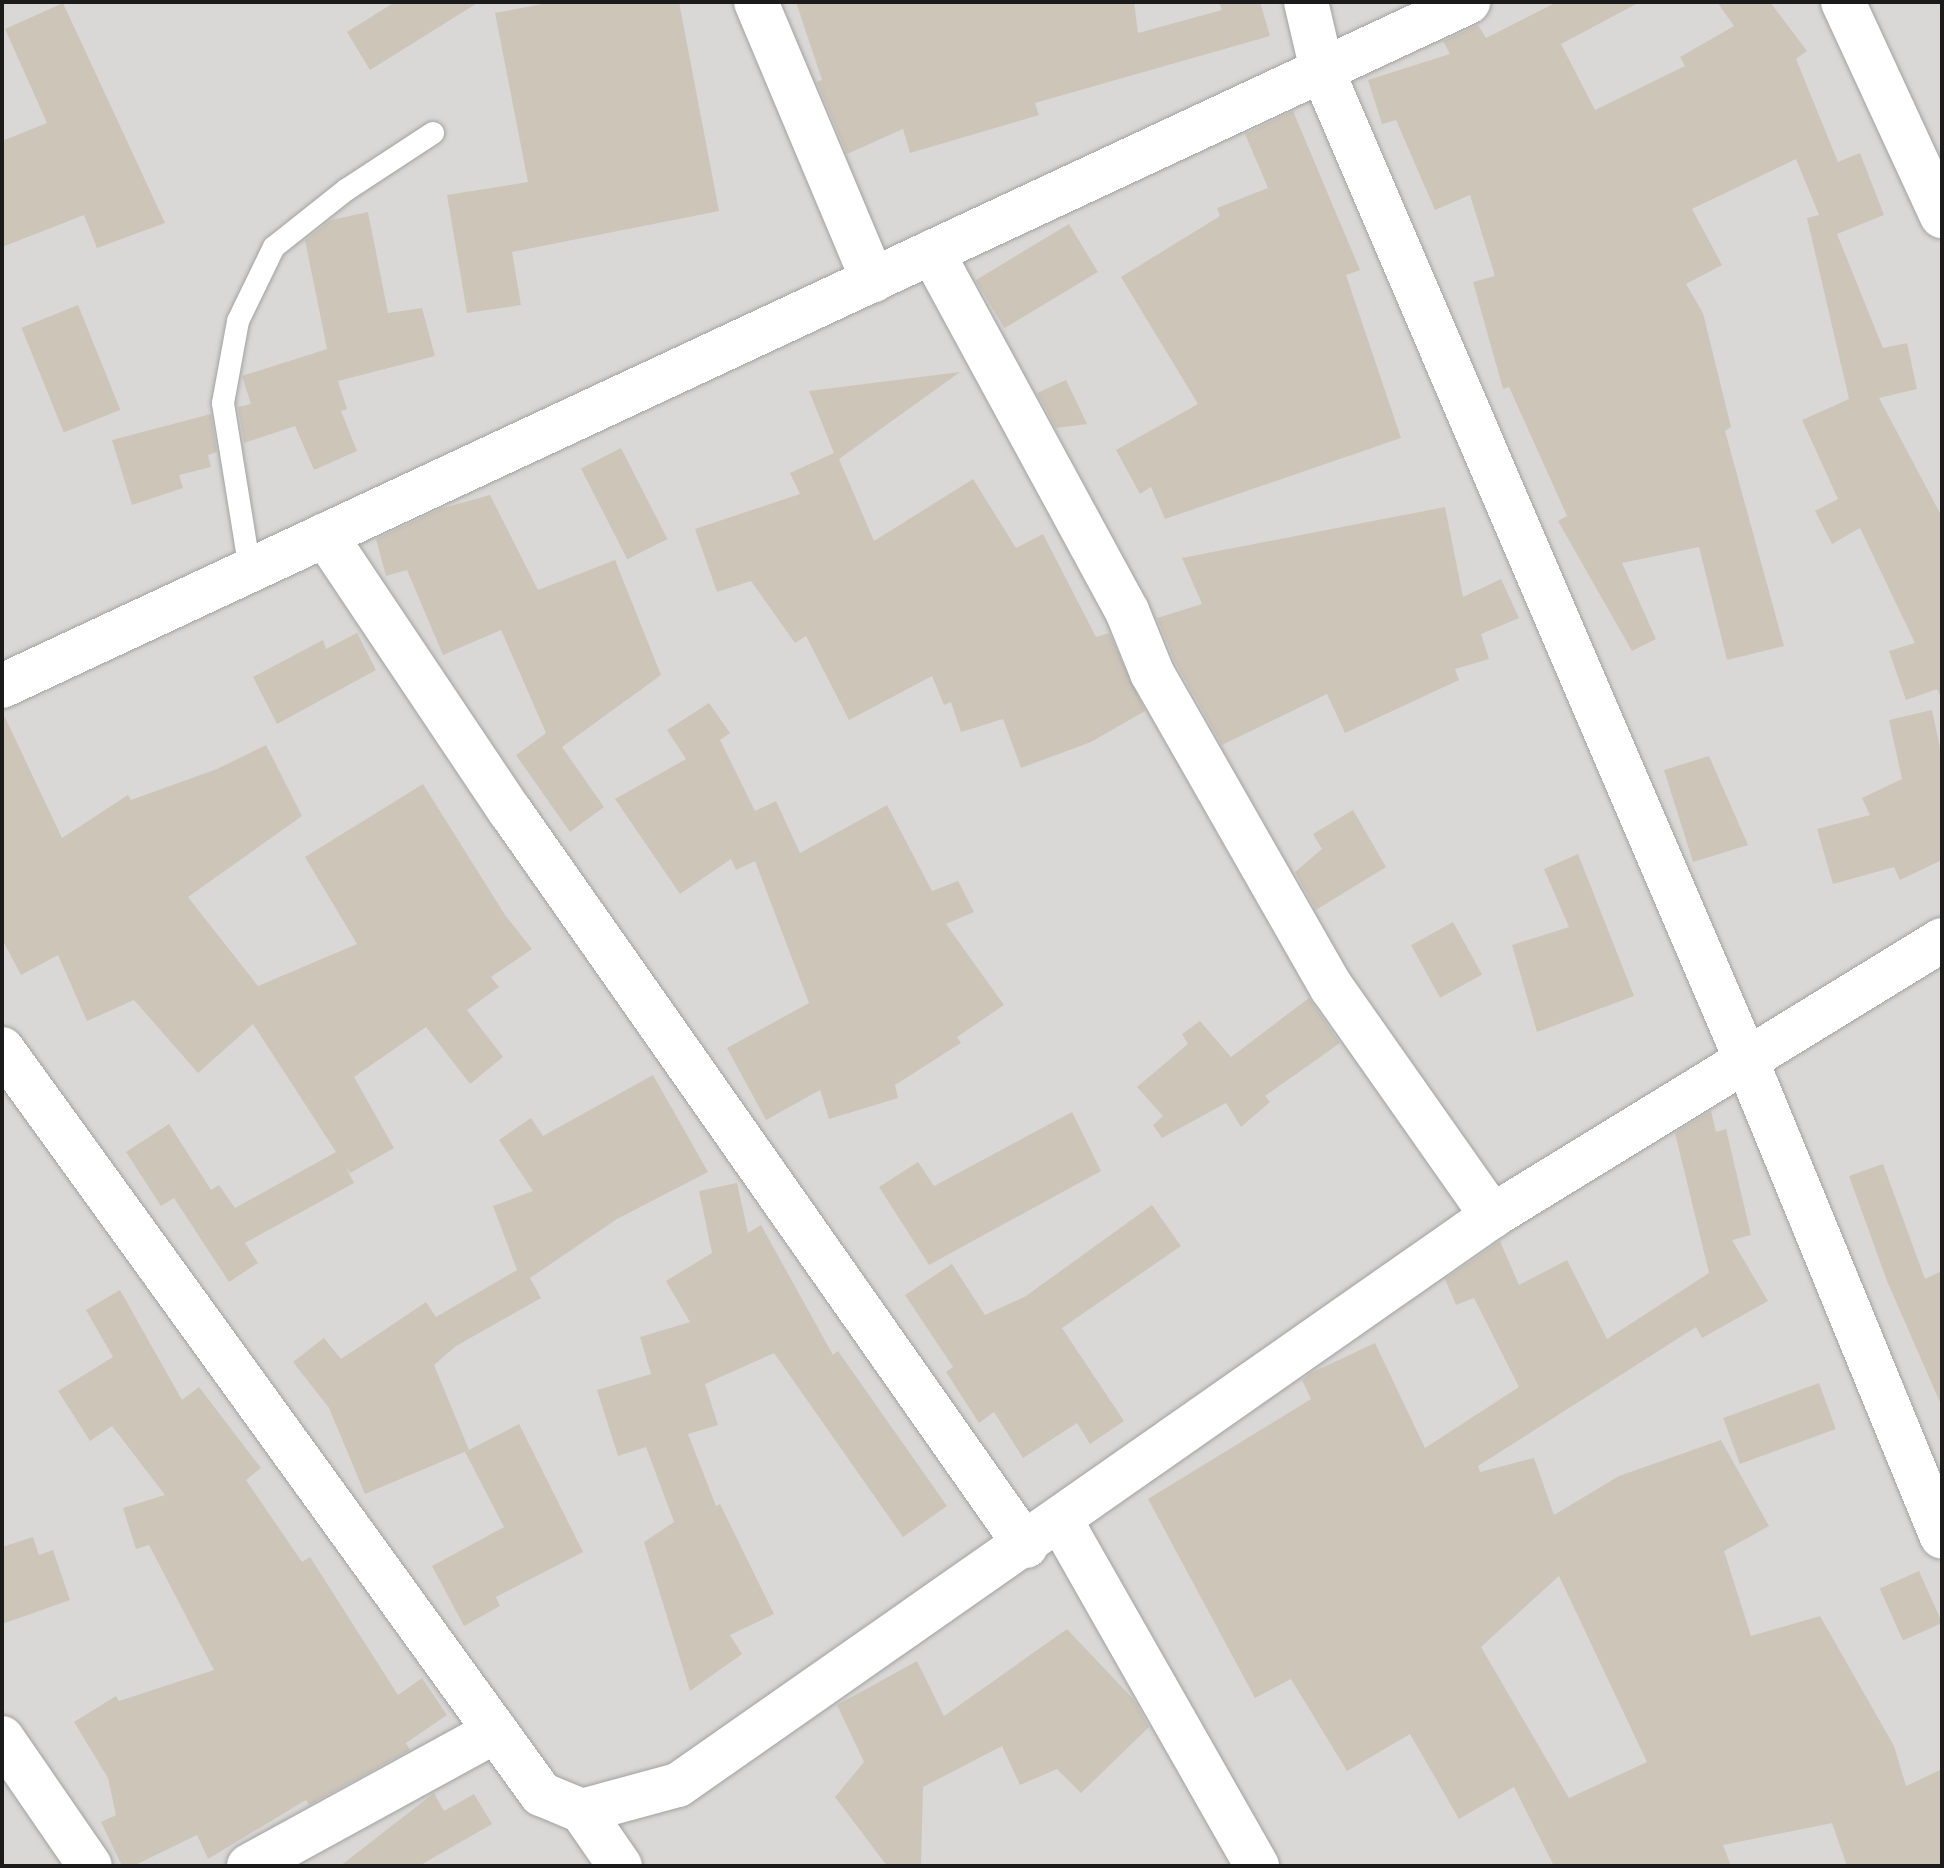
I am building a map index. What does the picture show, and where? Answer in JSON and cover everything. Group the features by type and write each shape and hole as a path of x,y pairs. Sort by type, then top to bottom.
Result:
{"street":[{"path":"756,2 873,280"},
{"path":"1306,2 1322,70 1747,1062 1942,1537"},
{"path":"2,686 1468,2"},
{"path":"1843,2 1942,216"},
{"path":"932,252 1127,611 1152,673 1332,988 1492,1216"},
{"path":"325,535 510,811 1026,1546"},
{"path":"582,1811 678,1785 1026,1546 1492,1216 1942,940"},
{"path":"2,1049 541,1794 582,1811 618,1865"},
{"path":"1061,1521 1257,1866"},
{"path":"249,1866 496,1731"},
{"path":"2,1738 90,1866"}],"lane":[{"path":"250,570 223,403 238,321 274,247 346,190 433,133"}],"shaded area":[{"path":"2,2 1942,2 1942,1866 2,1866"}],"building":[{"path":"395,2 479,2 370,70 347,32"},
{"path":"553,2 679,2 719,211 512,252 521,305 467,313 447,195 528,182 495,13"},
{"path":"796,2 1134,2 1138,33 1222,10 1219,2 1260,2 1270,36 1035,103 1039,115 910,153 903,129 847,154 817,82 822,80"},
{"path":"1557,2 1640,2 1561,44 1595,110 1685,66 1680,57 1734,26 1717,2 1770,2 1807,51 1796,59 1838,162 1860,153 1884,215 1837,234 1883,348 1907,343 1917,389 1879,398 1942,517 1942,699 1937,689 1906,700 1889,651 1915,643 1860,528 1832,544 1815,511 1838,499 1802,420 1849,399 1807,218 1819,215 1796,159 1692,209 1722,265 1686,284 1703,313 1731,427 1725,431 1784,646 1727,660 1699,547 1622,563 1656,639 1632,651 1558,521 1567,516 1509,387 1503,389 1473,282 1495,276 1470,195 1435,210 1396,120 1382,124 1368,80 1450,54 1443,41 1478,25 1486,38"},
{"path":"63,3 165,223 97,248 84,215 2,247 2,141 47,123 5,29"},
{"path":"1293,111 1360,270 1346,275 1401,438 1165,519 1151,487 1140,494 1116,450 1198,404 1121,277 1220,216 1217,208 1268,188 1245,134"},
{"path":"368,212 388,313 422,308 435,356 338,381 347,409 341,411 357,451 314,470 295,426 244,443 238,407 251,404 242,376 327,349 305,240 331,220"},
{"path":"1069,224 1098,272 1004,328 976,280"},
{"path":"78,305 120,410 64,433 21,328"},
{"path":"960,372 839,459 874,541 973,479 1016,548 1043,534 1096,637 1109,633 1145,711 1091,742 1021,768 1003,719 961,732 951,702 944,705 932,676 849,720 806,636 795,643 751,581 717,592 695,529 800,494 790,473 834,453 809,391"},
{"path":"1066,380 1087,424 1056,428 1037,393"},
{"path":"211,414 217,452 208,455 211,467 179,475 183,488 132,505 112,440"},
{"path":"621,448 667,539 627,559 581,468"},
{"path":"490,495 538,590 615,560 661,675 562,747 604,807 570,832 516,755 546,733 501,630 443,655 407,570 386,576 376,539 440,509"},
{"path":"1445,507 1463,597 1501,579 1519,618 1481,634 1489,659 1455,669 1459,680 1345,733 1327,694 1222,745 1175,662 1157,618 1202,604 1182,558"},
{"path":"357,633 376,670 277,724 253,677 323,640 326,649"},
{"path":"709,703 730,733 720,740 755,811 776,801 800,853 887,805 932,891 958,881 974,912 946,924 1004,1005 957,1037 961,1043 895,1085 898,1098 829,1119 820,1090 766,1120 727,1048 809,1003 755,861 736,870 731,859 680,894 615,799 686,759 667,730"},
{"path":"1932,710 1942,757 1942,860 1900,880 1894,867 1833,884 1817,829 1870,815 1862,798 1902,779 1889,720"},
{"path":"2,711 62,838 128,795 131,800 217,769 266,745 302,816 188,897 258,986 357,944 305,857 423,784 505,915 532,949 491,977 499,987 467,1010 503,1057 470,1084 426,1027 354,1077 394,1148 350,1173 345,1165 354,1183 245,1243 258,1263 229,1282 174,1198 161,1206 126,1152 169,1124 211,1190 219,1185 235,1208 336,1152 253,1024 198,1073 134,1000 87,1021 58,955 21,975 2,939"},
{"path":"1709,756 1748,845 1693,862 1664,770"},
{"path":"1353,810 1386,867 1316,910 1295,872 1322,849 1313,834"},
{"path":"1578,854 1634,996 1537,1032 1512,945 1569,927 1544,869"},
{"path":"1453,922 1482,974 1440,998 1411,945"},
{"path":"1309,998 1340,1043 1265,1096 1270,1102 1241,1127 1226,1103 1162,1138 1153,1125 1163,1116 1137,1087 1188,1044 1182,1034 1200,1021 1231,1057"},
{"path":"653,1075 708,1172 617,1219 530,1278 541,1298 456,1346 434,1365 469,1450 365,1494 329,1408 293,1362 324,1338 341,1359 426,1302 436,1317 517,1270 493,1206 533,1191 499,1140 531,1118 543,1136"},
{"path":"1711,1111 1716,1132 1726,1129 1751,1235 1732,1240 1768,1301 1702,1338 1696,1327 1478,1466 1480,1472 1534,1458 1554,1515 1619,1476 1721,1440 1769,1526 1724,1551 1751,1636 1820,1616 1894,1746 1906,1786 1942,1769 1942,1866 1847,1866 1832,1823 1723,1845 1731,1866 1554,1866 1514,1787 1459,1819 1410,1734 1347,1771 1291,1679 1255,1698 1148,1499 1311,1399 1302,1380 1311,1373 1375,1343 1425,1448 1519,1387 1474,1298 1456,1305 1445,1279 1500,1241 1519,1285 1567,1260 1607,1339 1709,1273 1675,1133","holes":["1559,1576 1647,1762 1569,1798 1481,1647"]},
{"path":"1072,1112 1101,1171 929,1265 879,1187 918,1162 934,1186"},
{"path":"1883,1164 1925,1279 1942,1271 1942,1407 1887,1281 1849,1176"},
{"path":"737,1183 748,1233 761,1225 833,1355 838,1351 947,1506 903,1537 774,1353 705,1384 718,1425 688,1434 716,1506 720,1504 774,1614 730,1635 742,1654 690,1691 644,1542 674,1522 646,1447 618,1456 597,1390 651,1374 640,1337 690,1322 666,1281 712,1253 699,1191"},
{"path":"1152,1205 1181,1246 1062,1328 1124,1421 1090,1444 1077,1423 1023,1458 994,1412 979,1423 946,1372 953,1367 905,1295 952,1264 985,1315 1026,1296"},
{"path":"120,1290 182,1400 199,1387 261,1468 246,1480 302,1562 310,1557 398,1695 422,1678 447,1715 406,1743 410,1750 309,1805 306,1800 208,1859 197,1835 133,1866 122,1866 101,1822 116,1815 108,1778 74,1722 116,1696 119,1701 214,1670 149,1545 136,1549 123,1508 165,1495 112,1426 90,1441 58,1391 113,1357 86,1310"},
{"path":"1819,1383 1836,1429 1740,1464 1723,1418"},
{"path":"519,1424 583,1552 496,1597 500,1606 464,1626 432,1566 504,1527 465,1452"},
{"path":"33,1537 39,1555 53,1550 70,1600 2,1624 2,1547"},
{"path":"1919,1571 1942,1623 1903,1641 1880,1588"},
{"path":"1067,1629 1134,1700 1149,1727 1081,1793 1057,1769 1020,1785 1002,1746 923,1787 921,1866 887,1866 835,1797 864,1762 837,1705 917,1661 944,1716"},
{"path":"434,1793 444,1811 474,1794 492,1824 419,1866 340,1866"}]}
